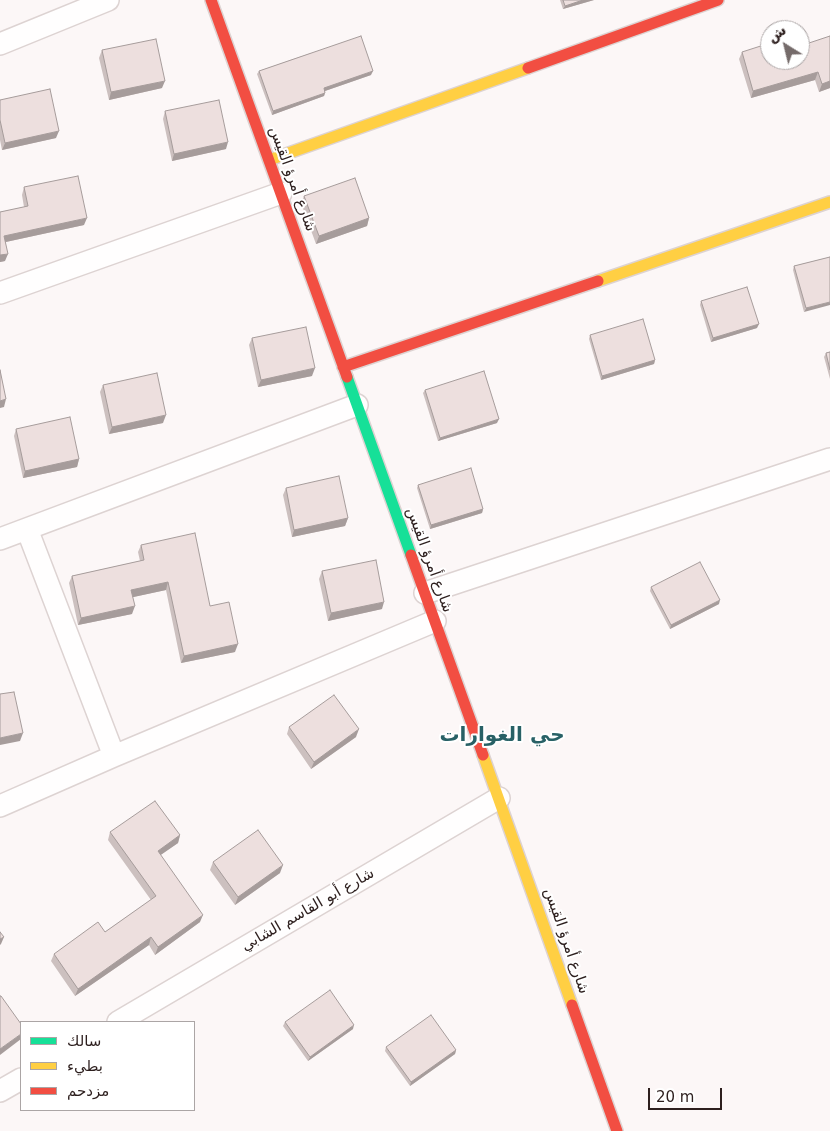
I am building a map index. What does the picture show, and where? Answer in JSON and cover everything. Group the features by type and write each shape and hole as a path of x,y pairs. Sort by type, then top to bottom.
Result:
{"street":[{"path":"0,44 108,0"},
{"name":"شارع أمرؤ القيس","path":"210,0 270,160 617,1131"},
{"path":"270,160 718,0"},
{"path":"0,293 281,193"},
{"path":"344,367 830,202"},
{"path":"0,539 357,405"},
{"path":"425,593 830,459"},
{"path":"27,529 114,756"},
{"path":"0,806 114,756 435,622"},
{"name":"شارع أبو القاسم الشابي","path":"120,1021 499,798"},
{"path":"0,1091 20,1080"}],"building":[{"path":"563,0 583,0 565,6"},
{"path":"361,36 373,71 324,88 325,93 273,111 259,71"},
{"path":"830,36 830,81 822,84 818,72 753,91 742,52 760,46 760,70 810,70 810,43"},
{"path":"156,39 165,81 111,92 102,50"},
{"path":"50,89 59,131 5,143 0,120 0,100"},
{"path":"219,100 228,142 174,154 165,111"},
{"path":"78,176 87,218 4,236 8,254 0,255 0,212 28,206 24,187"},
{"path":"355,178 369,218 319,236 304,196"},
{"path":"830,257 830,302 806,308 794,266"},
{"path":"747,287 759,324 713,338 701,301"},
{"path":"643,319 655,360 602,376 590,335"},
{"path":"306,327 315,368 261,380 252,338"},
{"path":"830,352 830,370 826,353"},
{"path":"0,370 6,399 0,401"},
{"path":"484,371 499,419 440,438 425,390"},
{"path":"157,373 166,415 112,427 103,385"},
{"path":"70,417 79,459 25,471 16,429"},
{"path":"471,468 483,509 431,525 418,485"},
{"path":"339,476 348,518 294,530 286,488"},
{"path":"195,533 210,606 229,602 238,644 184,656 168,582 131,590 135,606 81,618 72,576 144,560 141,545"},
{"path":"376,560 384,602 331,613 322,571"},
{"path":"700,562 720,600 671,625 651,587"},
{"path":"14,692 23,733 0,738 0,694"},
{"path":"334,695 359,729 314,762 289,727"},
{"path":"155,801 180,835 158,851 203,915 158,947 151,937 78,989 54,954 98,922 105,932 156,896 110,832"},
{"path":"258,830 283,865 238,897 213,862"},
{"path":"330,990 354,1025 310,1057 285,1022"},
{"path":"1,996 20,1023 20,1035 0,1049"},
{"path":"431,1015 456,1050 411,1082 386,1047"}],"traffic: fast":[{"path":"347,377 411,555"}],"traffic: slow":[{"path":"269,160 528,68"},
{"path":"598,281 830,202"},
{"path":"483,755 572,1005"}],"traffic: jam":[{"path":"211,0 347,377"},
{"path":"528,68 718,0"},
{"path":"343,367 598,281"},
{"path":"411,555 483,755"},
{"path":"572,1005 617,1131"}],"district":[{"name":"حي الغوارات","path":"502,736"}]}
